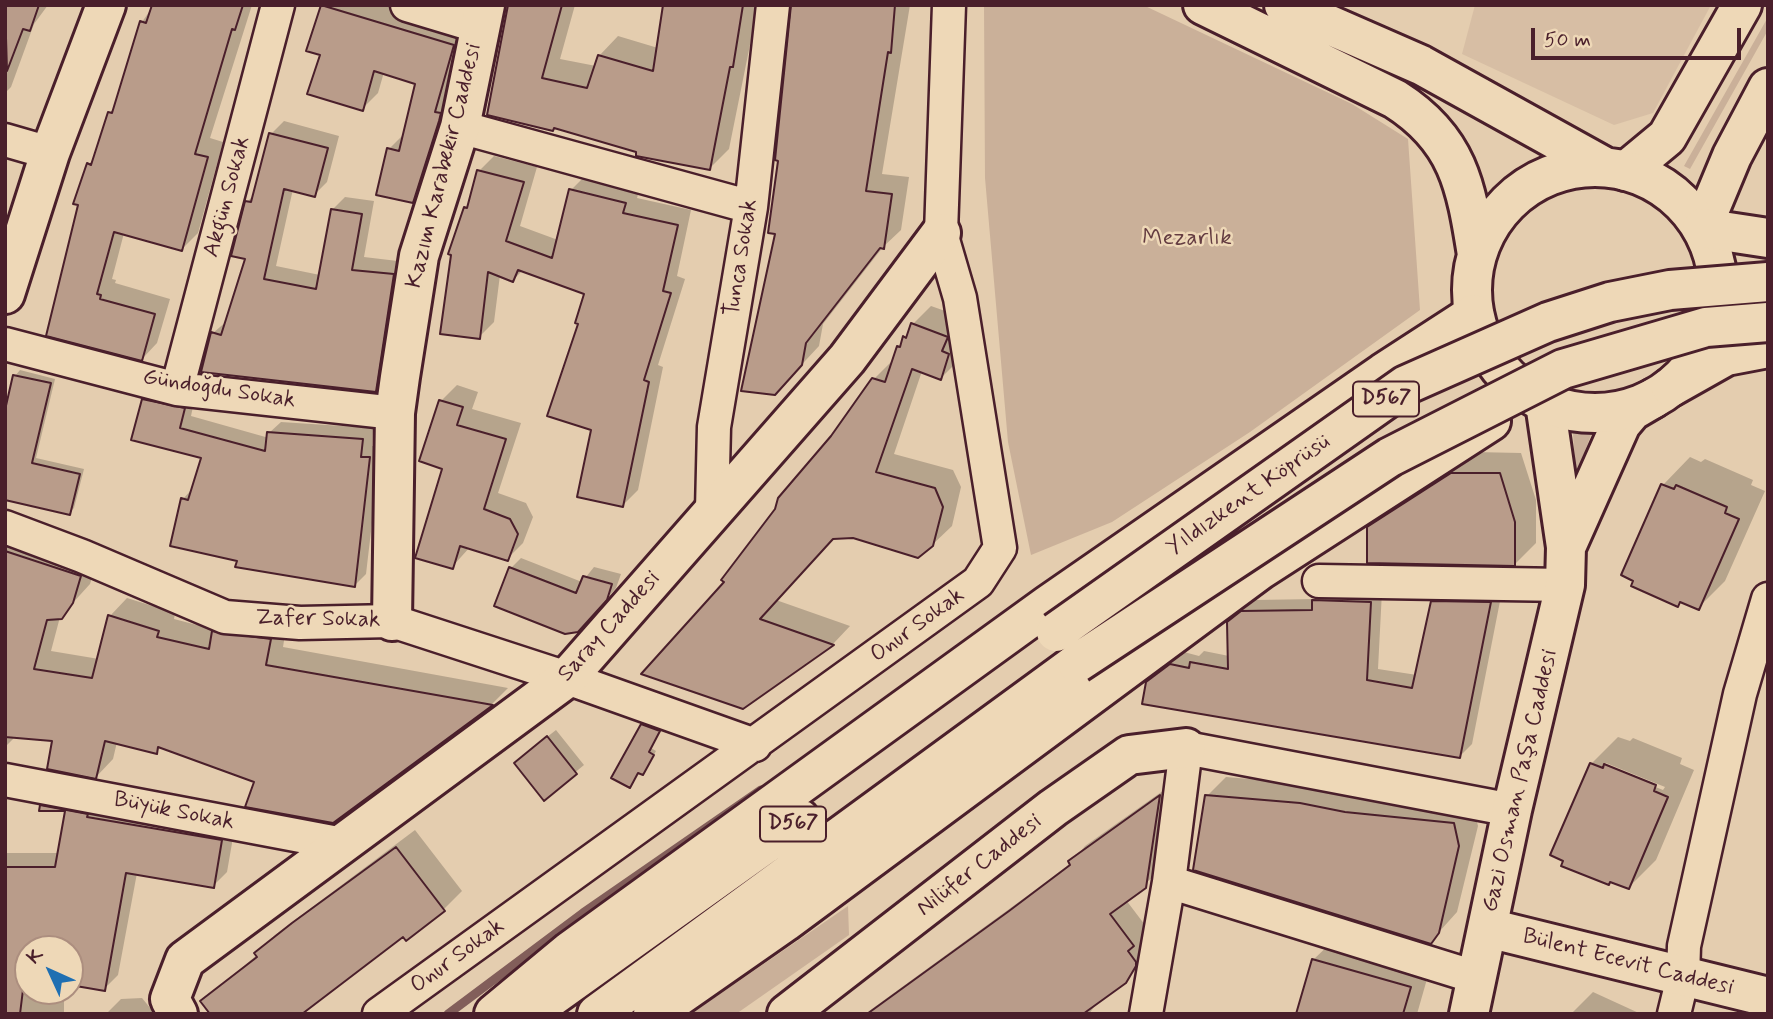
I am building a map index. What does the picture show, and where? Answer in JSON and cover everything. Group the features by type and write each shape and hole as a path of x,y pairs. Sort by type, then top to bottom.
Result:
{"main road":[{"path":"5,294 50,153 106,5"},
{"path":"1203,5 1395,99 1419,114 1436,131 1459,169 1478,255"},
{"path":"1284,5 1421,65 1615,169 1670,192 1702,228 1716,270 1716,314 1700,354 1662,392"},
{"path":"1742,5 1667,137 1615,169 1563,171 1526,189 1496,218 1478,255 1473,274 1474,314 1495,361 1538,399 1575,411 1602,412 1637,405 1726,356 1768,348"},
{"name":"Kazım Karabekir Caddesi","path":"392,621 395,413 419,256 460,127 482,16"},
{"path":"1702,228 1732,156 1768,88"},
{"path":"1702,228 1768,238"},
{"name":"Saray Caddesi","path":"178,1014 170,999 185,960 567,678 847,359 941,233"},
{"name":"Yıldızkent Köprüsü","path":"1067,648 1406,385 1548,322 1610,302 1670,290 1768,282"},
{"path":"495,1014 570,951 1048,605 1383,373 1474,314"},
{"name":"Yıldızkent Köprüsü","path":"1067,648 1390,457 1563,369 1706,327 1768,323"},
{"name":"Gazi Osman Paşa Caddesi","path":"1566,547 1620,424 1632,411 1662,392"},
{"path":"653,1014 785,922 1260,570 1538,399"},
{"name":"Gazi Osman Paşa Caddesi","path":"1472,996 1565,585 1566,547 1538,399"},
{"name":"D567","path":"529,1014 1067,648"},
{"name":"D567","path":"597,1014 1067,648"},
{"name":"Nilüfer Caddesi","path":"787,1014 1111,767 1129,755 1186,748"},
{"name":"Bülent Ecevit Caddesi","path":"1488,928 1768,998"}],"street":[{"name":"Akgün Sokak","path":"177,389 278,5"},
{"path":"407,5 482,16"},
{"name":"Tunca Sokak","path":"712,510 714,427 751,207 773,5"},
{"name":"Onur Sokak","path":"379,1014 978,582 1000,548 960,299 941,233 949,5"},
{"path":"460,127 751,207"},
{"path":"5,140 50,153"},
{"name":"Gündoğdu Sokak","path":"5,344 177,389 395,413"},
{"name":"Zafer Sokak","path":"5,527 82,555 225,617 300,623 392,621 567,678 755,745"},
{"path":"1319,581 1565,585"},
{"path":"1674,1014 1683,977 1684,946 1740,694 1768,599"},
{"path":"1144,1012 1169,882 1186,748 1512,810"},
{"name":"Büyük Sokak","path":"5,780 343,844"},
{"path":"1169,882 1472,996"}],"shaded area":[{"path":"1475,5 1711,5 1653,113 1614,125 1462,54"}],"green space":[{"name":"Mezarlık","path":"984,5 1143,5 1352,104 1408,139 1420,310 1250,432 1112,522 1031,555 1008,442 985,178"},
{"path":"1768,17 1768,30 1690,169 1684,166"},
{"path":"1597,419 1576,475 1572,420"},
{"path":"848,906 849,935 736,1014 691,1014"}],"building":[{"path":"5,5 39,5 30,31 23,29 7,71"},
{"path":"152,5 243,5 235,30 232,29 195,154 208,157 182,251 114,232 97,294 101,295 100,299 155,314 142,361 46,336 78,205 73,204 87,163 91,165 108,112 112,113 140,21 146,23"},
{"path":"321,5 454,45 435,112 441,113 439,121 413,203 376,195 387,148 399,151 415,84 374,71 363,111 307,94 320,55 306,51"},
{"path":"508,5 562,5 542,78 587,88 598,55 653,71 663,5 743,5 733,67 730,67 710,170 636,156 636,152 554,128 553,131 487,115"},
{"path":"791,5 895,5 891,53 888,52 866,191 892,194 884,249 880,248 806,343 802,365 775,395 741,391 775,234 768,233 778,161 775,160"},
{"path":"269,133 328,148 315,197 284,189 264,279 316,289 331,209 362,214 352,270 394,274 376,392 201,372 211,332 221,335 245,259 231,256 245,201 251,202"},
{"path":"477,170 524,182 506,241 552,258 569,189 626,203 623,213 678,225 663,291 671,293 644,380 649,382 623,507 577,497 591,430 547,416 578,324 575,323 584,294 518,270 513,282 488,272 480,339 440,334 451,255 448,254 464,207 467,208"},
{"path":"911,323 948,337 942,351 949,354 941,380 912,369 876,472 935,488 943,507 933,546 918,558 853,538 833,539 760,619 834,645 743,709 641,674 724,582 721,580 775,509 778,498 831,436 872,378 885,382 897,346 900,347 903,336 906,338"},
{"path":"13,375 51,383 32,463 80,474 70,515 5,500 5,410"},
{"path":"142,399 185,408 180,428 265,451 267,432 363,439 361,457 370,457 355,587 235,567 237,561 170,546 181,498 188,500 201,458 131,440"},
{"path":"439,400 463,407 457,425 506,439 484,509 510,519 518,534 508,561 460,546 453,569 415,558 442,469 419,461"},
{"path":"1451,473 1500,473 1515,522 1515,566 1367,563 1367,527"},
{"path":"1661,484 1674,489 1676,485 1727,507 1725,513 1739,519 1699,610 1680,602 1678,607 1631,586 1633,581 1621,575"},
{"path":"5,551 81,576 73,603 62,619 47,620 34,669 92,678 108,615 159,631 157,637 209,649 212,631 271,639 266,665 493,705 333,823 245,807 254,782 158,747 157,754 105,741 96,779 47,769 52,741 5,737"},
{"path":"509,567 576,593 583,576 612,584 607,600 578,632 565,634 494,606"},
{"path":"1312,600 1371,602 1367,680 1412,688 1431,601 1491,602 1460,758 1142,704 1146,682 1170,664 1189,668 1190,662 1228,669 1227,622 1241,611 1312,610"},
{"path":"641,724 660,731 649,752 654,755 643,775 638,773 630,788 611,778"},
{"path":"547,736 577,774 544,801 514,763"},
{"path":"1590,763 1603,768 1604,764 1656,785 1654,791 1668,797 1629,889 1610,882 1609,885 1561,866 1563,861 1550,855"},
{"path":"1160,795 1146,888 1110,914 1134,946 1128,951 1136,966 1126,983 1083,1014 867,1014 1009,911 1070,865 1068,861"},
{"path":"1205,795 1300,803 1345,812 1454,823 1459,846 1439,933 1431,944 1193,870"},
{"path":"40,805 88,814 87,817 222,840 214,888 126,873 105,991 84,987 84,935 14,935 14,1005 21,1005 20,1014 5,1014 5,867 55,867 65,811 39,811"},
{"path":"396,847 445,911 406,941 403,937 302,1014 210,1014 200,1001 257,957 254,953 292,923"},
{"path":"1312,959 1411,987 1403,1014 1296,1014"}],"waterway":[{"path":"448,1014 583,913 761,790"}]}
